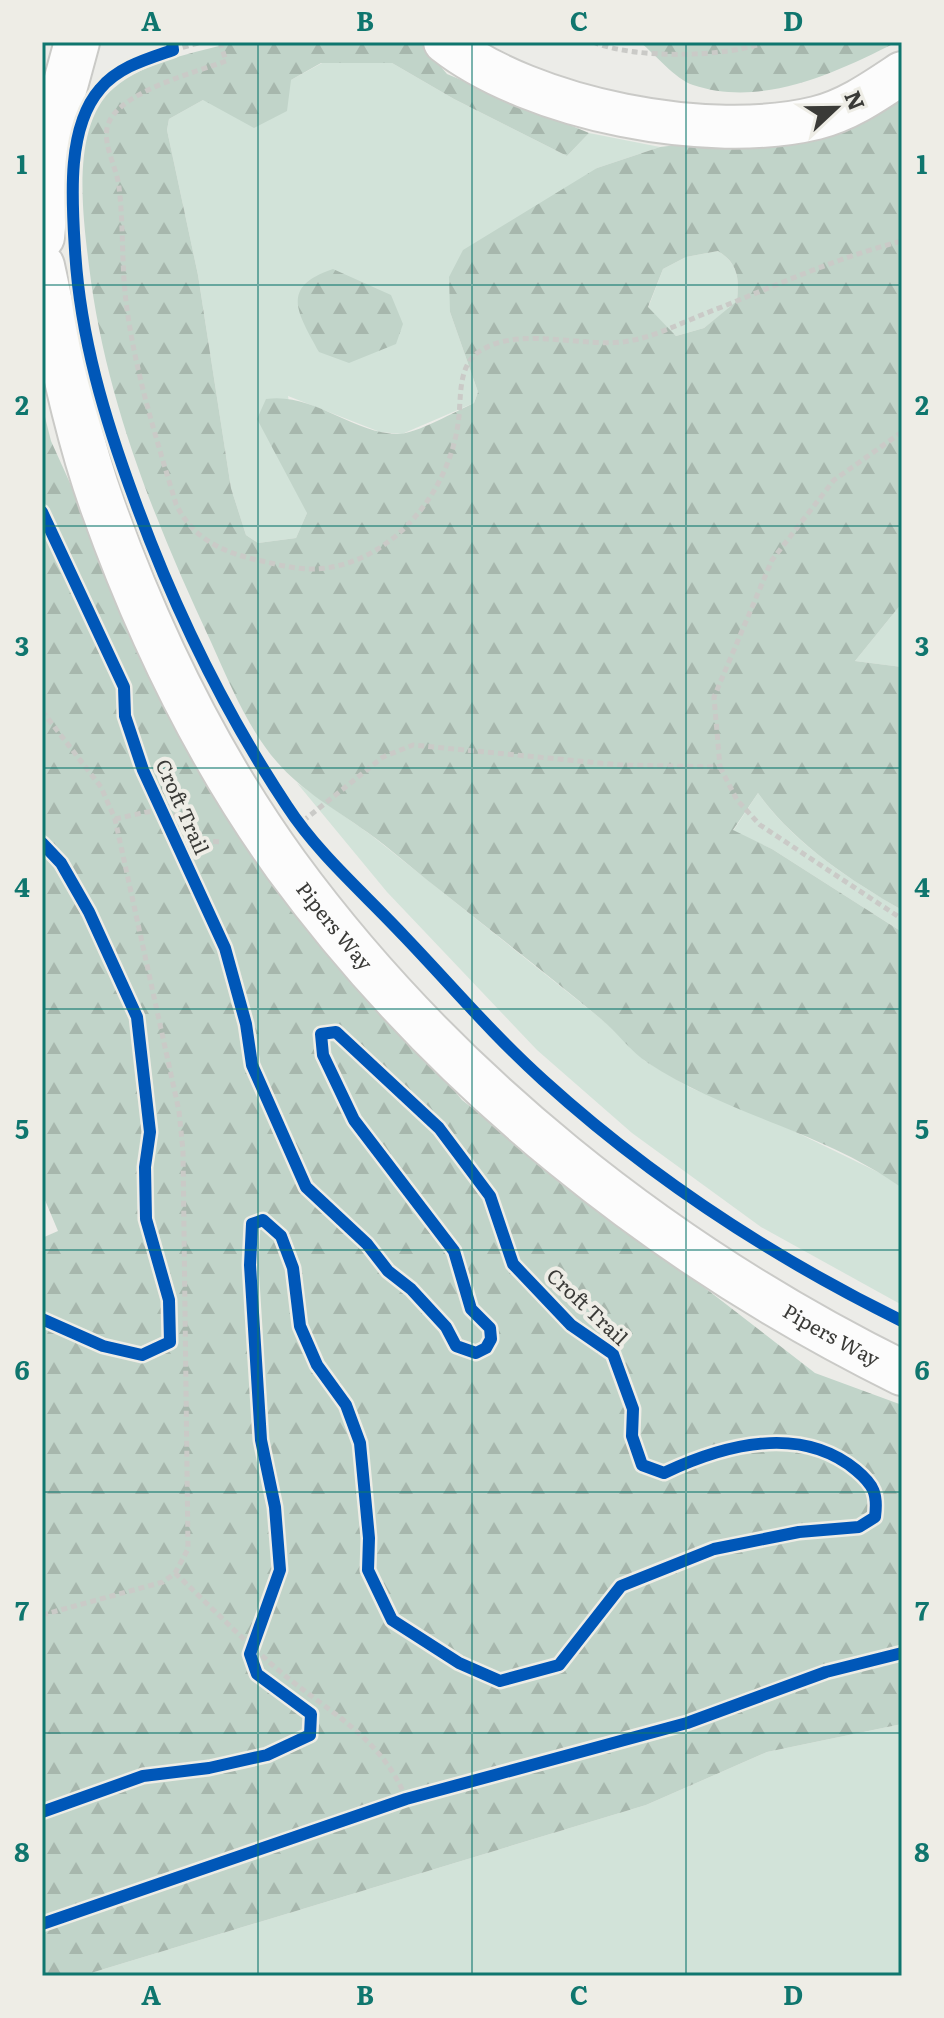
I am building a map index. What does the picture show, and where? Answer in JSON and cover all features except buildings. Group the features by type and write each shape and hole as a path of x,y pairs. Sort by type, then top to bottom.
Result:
{"main road":[{"path":"42,47 59,42"},
{"path":"42,237 52,134 77,42"},
{"name":"Pipers Way","path":"42,266 82,436 125,567 185,698 282,818 287,866 362,957 442,1043 527,1124 611,1193 725,1275 788,1314 902,1373"}],"lane":[{"path":"445,42 471,62 504,79 559,99 616,113 722,127 817,118 843,109 902,73"}],"path":[{"path":"169,49 202,42"},
{"path":"220,42 226,61 153,88 117,111 109,122 106,135 119,184 121,257 127,311 176,504 184,521 200,537 235,555 314,569 361,559 397,536 437,486 452,454 464,375 479,351 494,345 528,340 606,342 646,337 792,277 902,241"},
{"path":"593,42 691,55 725,53 766,42"},
{"path":"902,432 834,480 772,560 714,697 720,767 737,800 760,825 902,919"},
{"path":"42,711 101,787 115,819 179,1111 183,1151 188,1549 175,1573 163,1582 42,1615"},
{"path":"115,819 159,810 178,814 202,841 220,843 282,818 383,757 413,745 620,765 720,767"},
{"path":"282,818 309,837"},
{"path":"175,1573 368,1741 395,1772 406,1799"},
{"path":"253,1639 250,1654 257,1674"}],"green space":[{"path":"234,42 420,42 447,74 589,133 567,156 454,99 392,63 321,63 291,80 287,111 254,128 203,100 169,119 167,130 198,275 231,488 246,535 258,543 296,538 307,513 257,419 266,399 300,401 364,427 398,434 425,426 474,403 478,392 450,312 449,277 463,250 597,168 660,147 735,138 902,90 902,603 855,661 902,667 902,910 824,859 788,828 758,793 733,830 772,849 902,932 902,1188 841,1152 710,1097 648,1063 540,969 385,845 297,782 277,762 248,720 190,597 152,505 120,412 97,315 83,197 85,147 91,124 100,104 114,88 155,64","holes":["718,251 736,273 737,301 704,328 676,336 648,307 663,269 686,257"]},
{"path":"640,42 895,43 823,76 771,90 745,92 719,91 686,82"},
{"path":"322,63 392,63 454,99 567,156 589,133 660,147 597,168 450,312 478,392 474,403 402,434 380,432 288,396 307,513 296,538 258,543 246,535 231,488 198,275 167,130 169,119 203,100 291,80"},
{"path":"718,251 734,267 737,302 704,328 676,336 648,308 663,269 686,257"},
{"path":"333,269 391,295 403,324 396,344 349,363 319,352 300,313 299,293 316,276"},
{"path":"42,405 51,441 208,788 462,1100 815,1373 902,1405 902,1724 767,1752 646,1805 81,1976 42,1976 42,1238 58,1231 42,1193"},
{"path":"902,603 902,667 855,661"},
{"path":"297,783 371,835 605,1022 645,1061 691,1088 773,1121 884,1175 902,1188 902,1305 761,1227 632,1133 537,1050 387,892"},
{"path":"758,793 805,844 862,886 902,910 902,932 772,849 733,831"},
{"path":"902,1724 902,1976 81,1976 646,1805 767,1752"}],"cycle path":[{"path":"172,42 173,50 134,65 107,81 89,105 81,124 76,144 73,188 78,282 96,378 135,501 166,580 202,658 242,733 287,806 313,841 543,1080 626,1150 714,1213 806,1270 902,1321"},
{"name":"Croft Trail","path":"42,512 124,687 125,716 143,770 225,948 246,1024 252,1065 306,1187 367,1244 388,1271 411,1289 446,1327 456,1346 476,1353 486,1348 491,1339 490,1328 471,1309 454,1251 354,1120 323,1055 321,1034 336,1032 439,1128 490,1196 513,1264 571,1325 613,1354 633,1409 632,1436 642,1465 664,1473 711,1454 761,1444 786,1443 811,1447 834,1456 856,1470 871,1485 876,1502 875,1517 859,1527 799,1532 714,1549 621,1586 559,1665 500,1681 459,1663 392,1620 368,1570 369,1538 360,1443 346,1405 317,1365 300,1326 293,1268 281,1236 263,1220 252,1224 250,1265 261,1440 275,1507 280,1570 250,1654 257,1674 311,1714 310,1735 267,1755 209,1768 143,1776 42,1812"},
{"path":"42,843 61,863 89,912 137,1017 150,1132 145,1167 146,1219 169,1300 170,1342 142,1355 103,1346 42,1319"},
{"path":"42,1924 406,1799 687,1723 826,1672 902,1653"}]}
